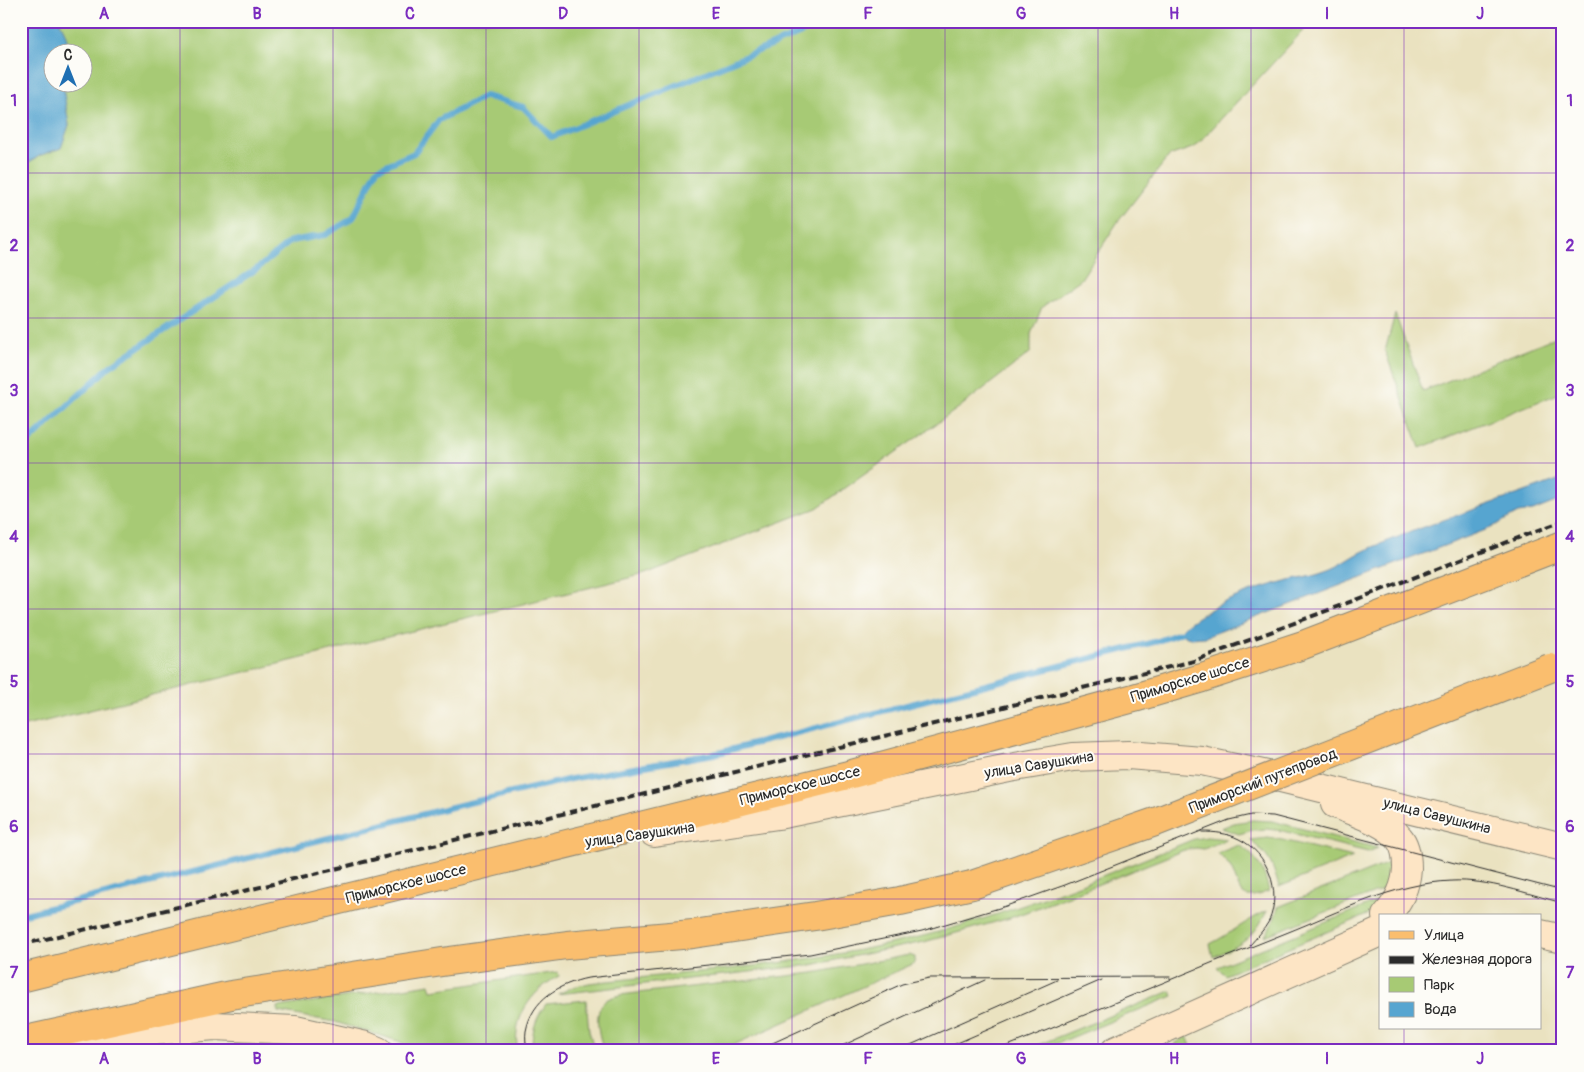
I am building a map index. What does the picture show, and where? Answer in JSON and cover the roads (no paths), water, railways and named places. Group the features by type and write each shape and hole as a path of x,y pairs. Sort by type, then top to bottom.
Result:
{"main road":[{"name":"Приморское шоссе","path":"21,978 848,775 1134,698 1303,645 1563,545"},
{"name":"Приморский путепровод","path":"21,1041 231,995 442,962 567,945 731,929 815,916 972,885 1158,821 1556,665"},
{"name":"улица Савушкина","path":"541,850 778,815 1073,757 1128,755 1192,760 1272,776 1563,847"},
{"path":"1272,776 1385,827 1399,838 1406,850 1405,888 1388,914"},
{"path":"1532,839 1563,828"},
{"path":"1131,1048 1375,930"},
{"path":"1542,934 1563,939"},
{"path":"21,1050 140,1032 215,1026 295,1030 366,1046 378,1051"}],"water":[{"path":"21,21 59,21 67,42 42,42 42,92 64,92 69,125 61,148 41,155 21,167"},
{"path":"1563,478 1563,499 1533,511 1518,513 1491,528 1205,637 1190,638 1184,636 1182,632 1182,628 1216,606 1252,591 1326,571 1366,550 1405,534"}],"waterway":[{"path":"21,449 109,367 258,268 291,241 325,235 353,218 377,169 414,153 439,120 485,96 523,107 552,137 830,21"},
{"path":"21,915 571,779 714,754 1158,641 1188,630"}],"tram line":[{"path":"527,1051 526,1031 534,1010 548,995 567,984 588,978 810,954 922,931 1006,906 1065,885 1229,820 1251,815 1273,816 1563,891"},
{"path":"1202,832 1230,835 1249,845 1265,863 1270,874 1273,886 1273,909 1269,921 1250,945"},
{"path":"995,1051 1367,900 1409,887 1452,881 1479,882 1563,903"},
{"path":"755,1051 902,984 929,978 1170,977"},
{"path":"831,1051 985,980"},
{"path":"897,1051 1057,980"},
{"path":"939,1051 1102,980"}],"railway":[{"path":"21,945 1194,661 1563,521"}]}
